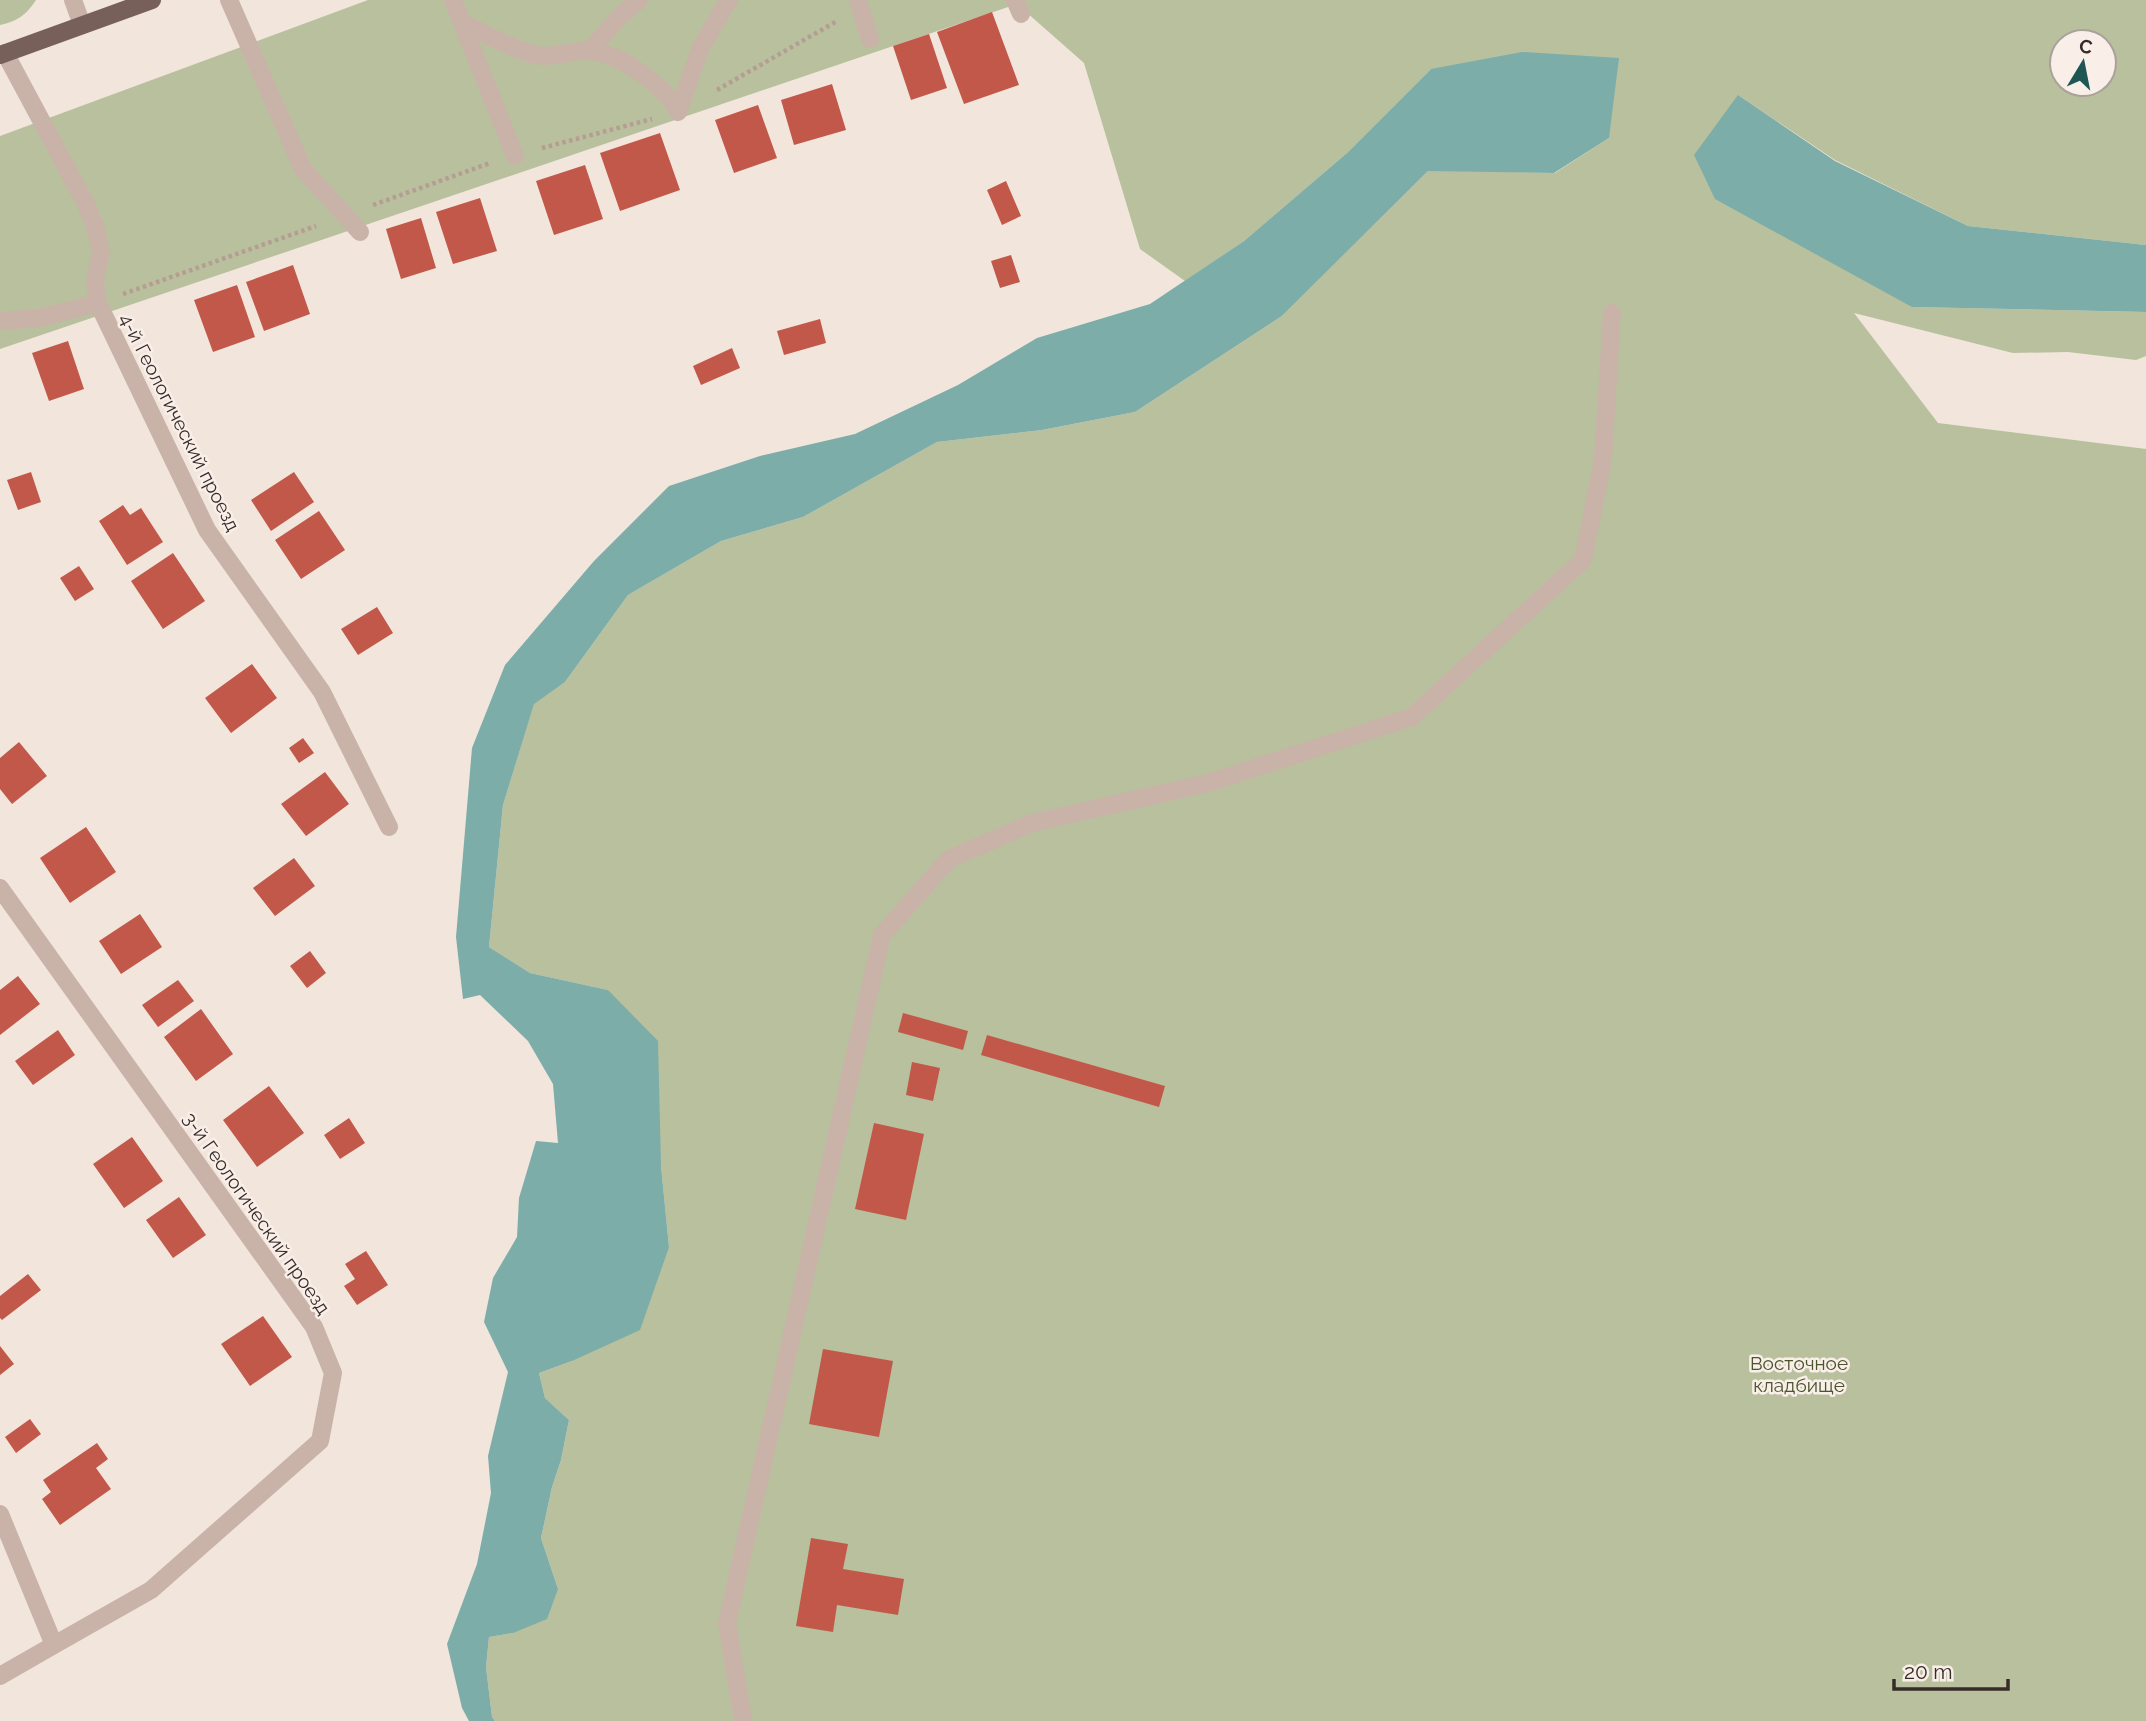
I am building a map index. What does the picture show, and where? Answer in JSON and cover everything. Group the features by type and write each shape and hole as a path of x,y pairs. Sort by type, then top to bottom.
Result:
{"main road":[{"path":"2,54 152,0"}],"street":[{"path":"73,0 82,25"},
{"path":"229,0 303,169 360,232"},
{"path":"453,0 515,156"},
{"path":"590,51 618,18 639,0"},
{"path":"678,112 701,47 729,0"},
{"path":"859,4 870,39"},
{"path":"462,23 533,55 555,56 590,51 616,58 638,71 673,101 678,112"},
{"name":"4-й Геологический проезд","path":"2,54 86,204 101,251 95,281 98,303 207,530 322,692 389,827"},
{"path":"0,321 39,318 98,303"},
{"path":"743,1721 727,1623 882,934 949,859 1032,822 1208,783 1412,717 1583,560 1603,460 1612,313"},
{"name":"3-й Геологический проезд","path":"0,888 314,1326 333,1373 320,1441 151,1590 0,1676"},
{"path":"0,1514 54,1644"}],"path":[{"path":"98,303 515,156 678,112 859,4"}],"green space":[{"path":"0,0 36,0 21,17 0,25"},
{"name":"Восточное кладбище","path":"368,0 2146,0 2146,245 1968,226 1835,160 1738,95 1912,307 2146,312 2146,356 2136,360 2068,352 2013,353 1854,313 1938,423 2146,449 2146,1721 495,1721 492,1717 486,1667 489,1637 513,1633 558,1589 541,1538 569,1420 545,1398 539,1373 572,1361 669,1247 661,1166 608,990 530,973 489,947 503,805 534,703 565,682 628,595 721,541 803,517 937,442 1042,430 1135,412 1282,316 1429,170 1555,173 1609,138 1431,69 1347,153 1244,241 1185,281 1140,249 1084,63 1017,4 0,349 0,136"}],"water":[{"path":"1522,52 1619,58 1609,138 1554,173 1428,171 1282,316 1135,412 1042,430 937,442 803,517 721,541 628,595 565,682 534,704 503,805 489,947 530,973 608,990 658,1041 661,1166 669,1247 640,1330 539,1373 545,1398 569,1420 541,1538 558,1589 547,1619 513,1633 489,1637 486,1667 492,1717 495,1721 469,1721 462,1708 447,1644 477,1564 491,1493 488,1456 508,1372 484,1322 493,1278 517,1237 519,1198 536,1141 558,1143 553,1084 528,1041 480,995 463,999 456,937 472,748 505,665 594,561 669,486 760,456 855,434 958,385 1037,338 1150,304 1244,241 1347,153 1431,69"},
{"path":"1738,95 1835,161 1968,226 2146,245 2146,312 1912,307 1715,199 1694,155"}],"building":[{"path":"992,12 1019,85 964,104 937,32"},
{"path":"929,34 947,88 911,100 893,46"},
{"path":"832,84 846,130 794,145 781,100"},
{"path":"758,105 777,158 734,173 715,120"},
{"path":"660,133 680,190 620,211 600,153"},
{"path":"585,165 603,219 554,235 536,181"},
{"path":"1006,181 1021,216 1002,225 987,190"},
{"path":"480,198 497,251 453,264 436,212"},
{"path":"421,218 436,268 401,279 386,229"},
{"path":"1011,255 1020,282 1000,288 991,261"},
{"path":"293,265 310,314 264,331 246,282"},
{"path":"237,285 255,337 213,352 194,300"},
{"path":"820,319 826,343 784,355 777,331"},
{"path":"68,341 84,389 49,401 32,353"},
{"path":"732,348 740,368 701,385 693,366"},
{"path":"31,472 41,502 18,510 7,480"},
{"path":"294,472 314,502 271,531 251,500"},
{"path":"123,505 130,515 141,508 163,542 127,565 99,521"},
{"path":"319,511 345,550 301,579 275,540"},
{"path":"173,553 205,601 163,629 131,581"},
{"path":"79,566 94,589 75,601 60,578"},
{"path":"377,607 393,633 358,655 341,629"},
{"path":"252,664 277,698 231,733 205,698"},
{"path":"303,738 314,753 299,763 289,748"},
{"path":"19,742 47,776 12,804 0,789 0,758"},
{"path":"325,772 349,804 306,836 281,804"},
{"path":"86,827 116,872 70,903 40,858"},
{"path":"294,858 315,886 275,916 253,888"},
{"path":"140,914 162,947 121,974 99,941"},
{"path":"310,951 326,973 307,988 290,966"},
{"path":"18,976 40,1004 0,1035 0,990"},
{"path":"178,980 194,1001 158,1027 142,1005"},
{"path":"201,1009 233,1054 196,1081 164,1037"},
{"path":"903,1013 968,1031 963,1050 898,1032"},
{"path":"58,1030 75,1055 33,1085 15,1061"},
{"path":"987,1035 1165,1086 1159,1107 981,1055"},
{"path":"912,1062 940,1068 933,1101 906,1095"},
{"path":"269,1086 304,1133 257,1167 223,1120"},
{"path":"349,1118 365,1143 340,1159 324,1135"},
{"path":"874,1123 924,1134 906,1220 855,1209"},
{"path":"132,1137 163,1181 124,1208 93,1164"},
{"path":"179,1197 206,1235 173,1258 146,1220"},
{"path":"366,1251 388,1285 357,1305 344,1286 355,1279 345,1264"},
{"path":"28,1274 41,1290 2,1320 0,1296"},
{"path":"263,1316 292,1357 250,1386 221,1344"},
{"path":"0,1346 14,1364 0,1375"},
{"path":"823,1349 893,1361 879,1437 809,1424"},
{"path":"30,1419 41,1434 16,1453 5,1437"},
{"path":"97,1443 108,1459 96,1468 111,1489 60,1525 42,1499 51,1492 43,1480"},
{"path":"811,1538 848,1544 843,1569 904,1579 898,1615 837,1605 833,1632 796,1626"}]}
